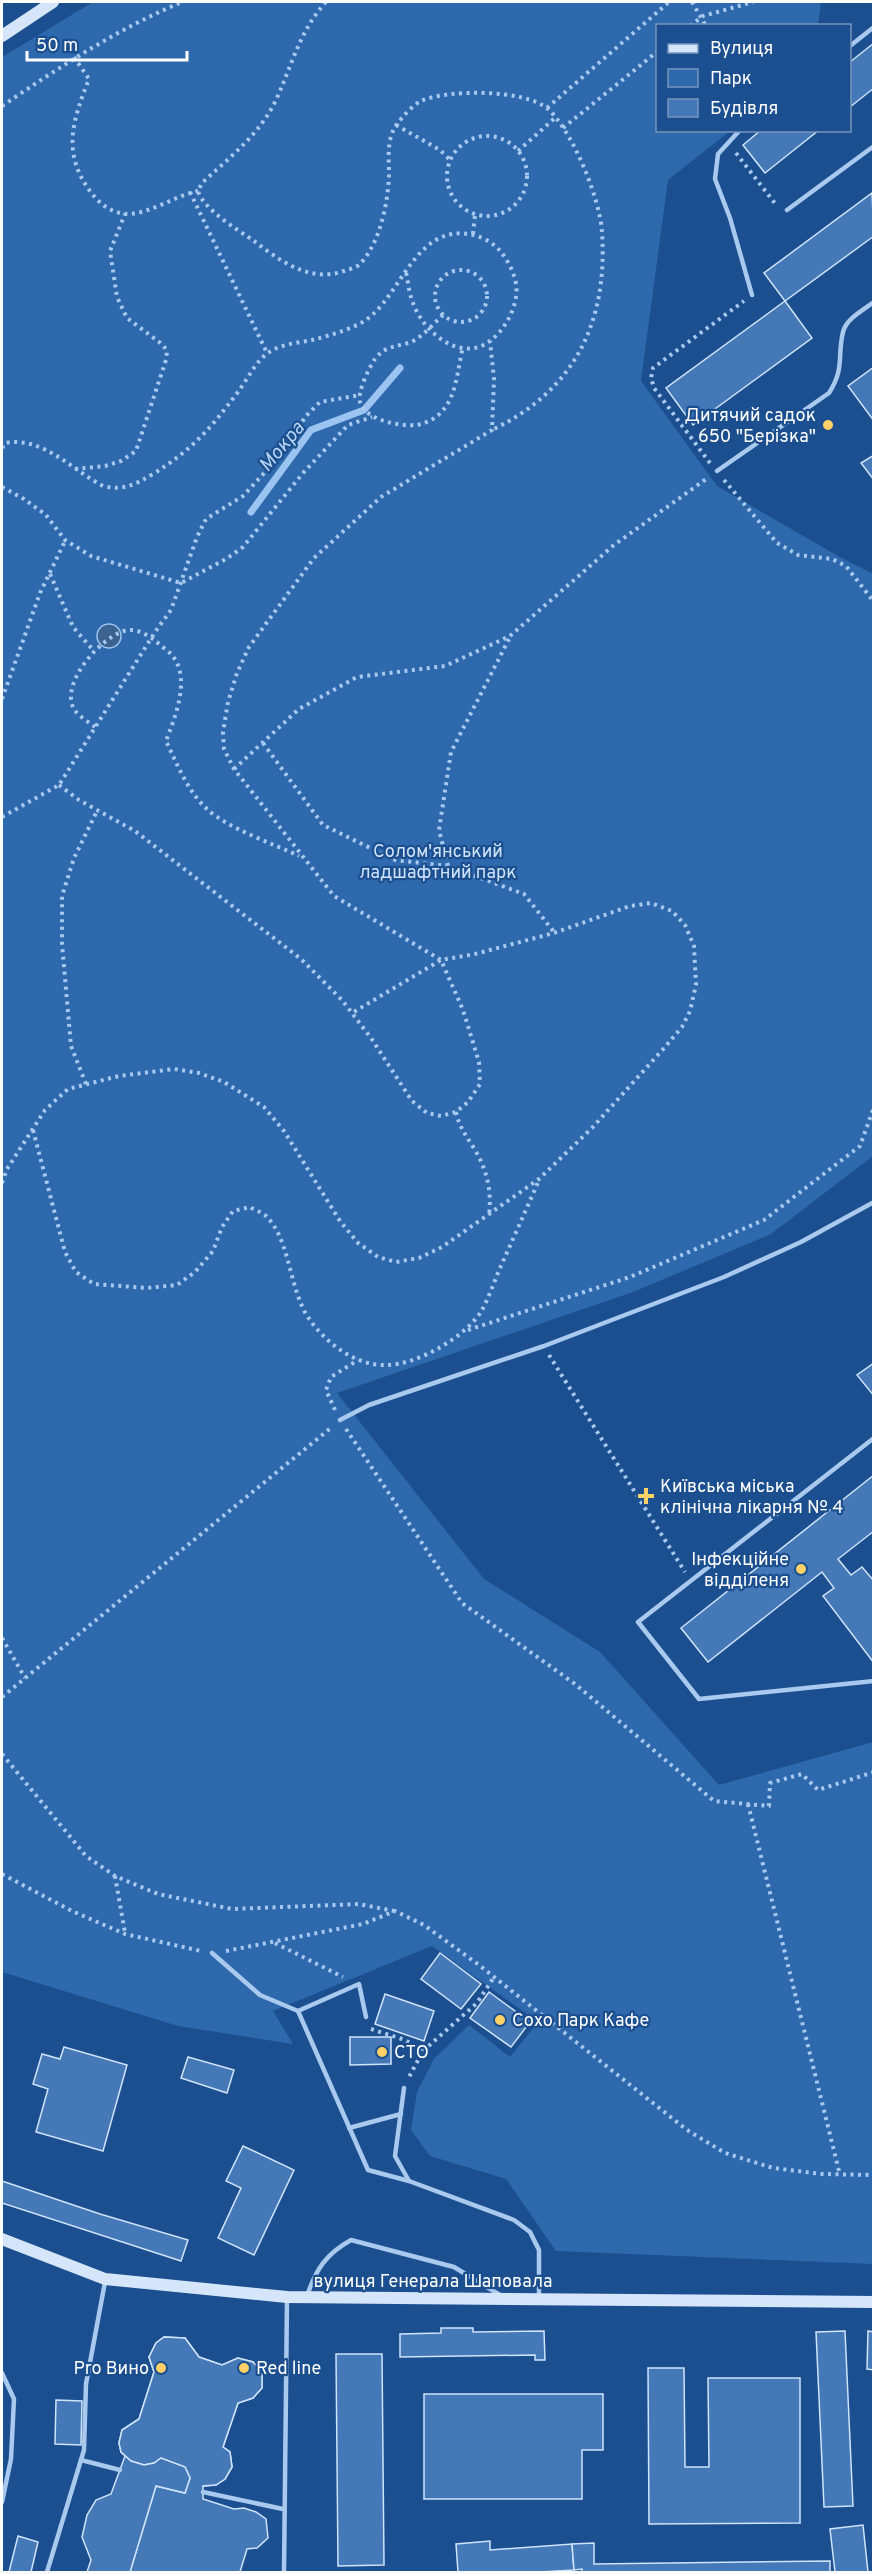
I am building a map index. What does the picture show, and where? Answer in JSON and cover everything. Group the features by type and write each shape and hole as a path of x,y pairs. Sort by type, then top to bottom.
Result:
{"street":[{"path":"2,36 53,2"},
{"name":"вулиця Генерала Шаповала","path":"2,2239 105,2279 287,2297 873,2302"}],"lane":[{"path":"851,44 873,27"},
{"path":"738,132 718,154 715,179 730,218 752,295"},
{"path":"787,210 873,146"},
{"path":"717,471 829,393 837,381 841,364 843,331 853,318 873,302"},
{"path":"340,1420 369,1405 544,1346 724,1277 801,1242 873,1202"},
{"path":"873,1438 638,1622 699,1699 873,1681"},
{"path":"212,1953 260,1995 298,2011 368,2170 409,2181 513,2220 530,2232 539,2250 539,2299"},
{"path":"298,2011 359,1984 366,2017"},
{"path":"404,2088 395,2156 409,2181"},
{"path":"349,2128 400,2114"},
{"path":"306,2298 314,2277 332,2250 351,2240 454,2267 507,2300"},
{"path":"47,2572 84,2450 86,2384 105,2279"},
{"path":"284,2572 287,2297"},
{"path":"2,2373 14,2399 11,2459 2,2502"},
{"path":"81,2460 120,2470"},
{"path":"203,2492 283,2509"}],"path":[{"path":"2,106 74,57 148,16 182,2"},
{"path":"59,785 97,811 135,831 302,959 352,1013 412,1101 427,1113 441,1116 456,1112 468,1102 480,1083 479,1062 463,1010 441,960 334,896 300,856 234,769 224,749 228,702 237,673 249,647 314,558 381,497 492,430 518,418 547,395 582,348 601,295 604,262 601,222 591,184 563,128 547,108 501,93 459,94 420,102 396,125 388,147 389,178 375,244 359,266 334,274 308,273 284,263 221,218 200,198 198,191 202,183 259,128 275,101 295,48 313,16 326,2"},
{"path":"547,108 669,2"},
{"path":"692,2 703,16 705,24"},
{"path":"693,24 703,16 753,2"},
{"path":"563,128 656,52"},
{"path":"74,57 89,79 73,124 73,156 81,180 98,202 111,210 125,214 140,213 190,192 198,191"},
{"path":"518,151 555,118"},
{"path":"396,125 440,150 450,160"},
{"path":"481,136 495,137 508,142 518,151 527,174 526,187 521,199 512,208 489,217 475,215 463,209 454,199 448,187 447,173 450,160 468,141 481,136"},
{"path":"728,143 777,207 787,210"},
{"path":"190,192 267,353"},
{"path":"75,469 105,466 136,451 166,360 163,345 127,318 117,297 110,251 125,214"},
{"path":"473,234 475,215"},
{"path":"2,448 5,442 18,440 38,445 103,486 115,489 133,486 171,463 199,441 267,353 362,323 383,303 419,254 431,242 452,234 473,234 495,245 509,262 517,285 513,309 502,328 490,341 473,348 463,347 440,339 429,328 413,304 406,272"},
{"path":"465,271 479,279 486,295 482,311 467,321 458,322 443,315 435,301 437,285 442,278 449,273 465,271"},
{"path":"752,295 653,368 651,378 654,388 717,471 777,543 798,555 832,559 846,566 873,602"},
{"path":"443,315 414,340 383,350 374,361 360,394 359,401 364,410 372,417 404,425 417,425 439,415 451,396 463,347"},
{"path":"490,341 494,379 492,430"},
{"path":"2,817 59,785 171,610 197,537 206,519 243,496 278,458 306,416 320,402 360,394"},
{"path":"2,487 46,515 65,540 90,555 181,583 226,559 243,547 303,473 348,424 372,417"},
{"path":"234,769 299,710 357,677 445,666 510,636 614,545 717,471"},
{"path":"2,699 49,573 65,540"},
{"path":"49,573 73,627 94,651"},
{"path":"95,727 74,709 71,695 78,670 94,651 120,633 130,630 152,638 172,655 180,674 180,699 166,741 195,794 207,810 223,820 300,856"},
{"path":"448,866 439,830 451,752 510,636"},
{"path":"263,743 323,825 395,860 448,866 524,894 554,933"},
{"path":"86,1083 71,1046 62,944 62,896 74,858 97,811"},
{"path":"2,1183 7,1169 33,1129 55,1099 68,1089 86,1083 174,1070 199,1073 224,1082 264,1107 284,1131 340,1221 358,1243 378,1257 396,1262 419,1258 442,1247 539,1179 592,1128 682,1027 690,1011 696,985 694,946 685,925 672,911 651,903 630,906 554,933 475,954 441,960 352,1013"},
{"path":"33,1129 65,1252 76,1272 94,1284 147,1288 177,1285 195,1272 213,1251 222,1227 233,1211 250,1207 266,1216 279,1238 296,1292 309,1319 330,1343 358,1360 386,1365 414,1358 441,1347 467,1330 630,1277 764,1220 860,1146 873,1107"},
{"path":"456,1112 459,1126 476,1152 488,1182 491,1198 489,1216"},
{"path":"467,1330 482,1310 539,1179"},
{"path":"544,1346 691,1581"},
{"path":"358,1360 331,1377 326,1390 340,1420 462,1603 575,1684 714,1802 769,1806 770,1783 802,1774 818,1790 873,1772"},
{"path":"2,1697 340,1420"},
{"path":"2,1641 25,1678"},
{"path":"2,1754 86,1856 115,1876 158,1894 232,1909 359,1904 395,1911 424,1925 495,1977 687,2130 725,2153 773,2168 840,2175 873,2175"},
{"path":"748,1804 840,2175"},
{"path":"2,1874 72,1911 125,1934 212,1953 274,1943 363,1924 395,1911"},
{"path":"115,1876 125,1934"},
{"path":"274,1943 359,1984"},
{"path":"404,2088 423,2051 477,2003 495,1977"},
{"path":"366,2017 370,2029 405,2040 423,2051"}],"green space":[{"name":"Солом'янський ладшафтний парк","path":"93,2 821,2 818,24 656,24 656,132 729,132 668,180 641,381 717,486 873,574 873,1156 771,1234 633,1292 337,1393 484,1579 600,1652 719,1785 873,1742 873,2264 556,2251 506,2179 430,2156 411,2130 417,2092 434,2059 469,2025 510,2057 538,2022 432,1946 273,2011 293,2044 178,2026 2,1972 2,57"}],"shaded area":[{"path":"109,624 114,625 120,631 120,641 114,647 109,648 104,647 98,641 97,636 98,631 104,625"}],"building":[{"path":"874,43 874,88 851,106 851,61"},
{"path":"759,132 816,132 765,173 743,145"},
{"path":"872,193 874,236 785,301 764,273"},
{"path":"785,301 812,338 693,425 666,388"},
{"path":"874,367 874,421 848,386"},
{"path":"874,455 874,480 861,463"},
{"path":"874,1363 874,1396 857,1375"},
{"name":"Інфекційне відділеня","path":"874,1475 874,1531 838,1559 851,1575 862,1567 874,1581 874,1663 823,1596 834,1588 822,1572 708,1662 681,1628"},
{"name":"Сохо Парк Кафе","path":"440,1953 481,1984 461,2009 421,1979"},
{"name":"Сохо Парк Кафе","path":"489,1992 530,2022 511,2047 470,2018"},
{"path":"385,1994 434,2011 424,2041 375,2024"},
{"path":"350,2037 391,2037 391,2064 350,2065"},
{"path":"64,2047 127,2065 103,2151 36,2132 48,2089 33,2084 42,2054 60,2059"},
{"path":"188,2057 234,2070 227,2093 181,2078"},
{"path":"243,2146 294,2170 254,2255 218,2238 241,2188 226,2181"},
{"path":"2,2181 100,2214 188,2240 181,2261 2,2203"},
{"path":"441,2328 473,2328 473,2332 544,2331 545,2360 535,2360 535,2355 400,2357 400,2334 441,2333"},
{"path":"845,2331 853,2506 824,2507 816,2332"},
{"path":"868,2331 874,2332 874,2370 867,2369"},
{"path":"164,2337 185,2338 199,2357 222,2365 238,2358 253,2362 262,2372 262,2388 253,2398 238,2403 223,2447 230,2452 232,2467 225,2479 216,2485 203,2486 190,2478 185,2467 161,2458 154,2463 144,2465 131,2461 121,2452 119,2443 122,2430 139,2419 154,2372 149,2357 156,2343"},
{"path":"164,2337 185,2338 199,2357 222,2365 238,2358 253,2362 262,2372 262,2388 253,2398 238,2403 223,2447 230,2452 232,2467 225,2479 216,2485 203,2486 203,2499 234,2509 244,2508 266,2519 268,2538 257,2548 247,2549 240,2572 130,2572 156,2486 185,2493 190,2478 185,2467 161,2458 154,2463 144,2465 131,2461 121,2452 119,2443 122,2430 139,2419 154,2372 149,2357 156,2343"},
{"path":"336,2354 382,2354 384,2565 338,2566"},
{"path":"648,2368 684,2368 685,2467 709,2467 708,2378 800,2378 800,2523 649,2524"},
{"path":"424,2394 603,2394 603,2450 582,2450 582,2499 424,2499"},
{"path":"56,2400 82,2401 81,2445 55,2444"},
{"path":"125,2456 131,2461 144,2465 154,2463 161,2458 185,2467 190,2478 185,2493 156,2486 130,2572 87,2572 91,2560 82,2537 87,2515 96,2500 111,2494"},
{"path":"863,2525 868,2572 835,2572 830,2529"},
{"path":"18,2536 38,2542 31,2572 9,2572"},
{"path":"490,2541 490,2550 572,2544 574,2570 458,2572 456,2544"},
{"path":"594,2543 594,2564 830,2561 830,2572 582,2572 582,2569 574,2570 572,2544"}],"waterway":[{"name":"Мокра","path":"251,512 311,430 364,410 400,368"}],"place":[{"name":"Дитячий садок 650 \"Берізка\"","path":"828,425"},
{"name":"Київська міська клінічна лікарня № 4","path":"646,1496"},
{"name":"Інфекційне відділеня","path":"801,1569"},
{"name":"Сохо Парк Кафе","path":"500,2020"},
{"name":"СТО","path":"382,2052"},
{"name":"Pro Вино","path":"161,2368"},
{"name":"Red line","path":"244,2368"}]}
